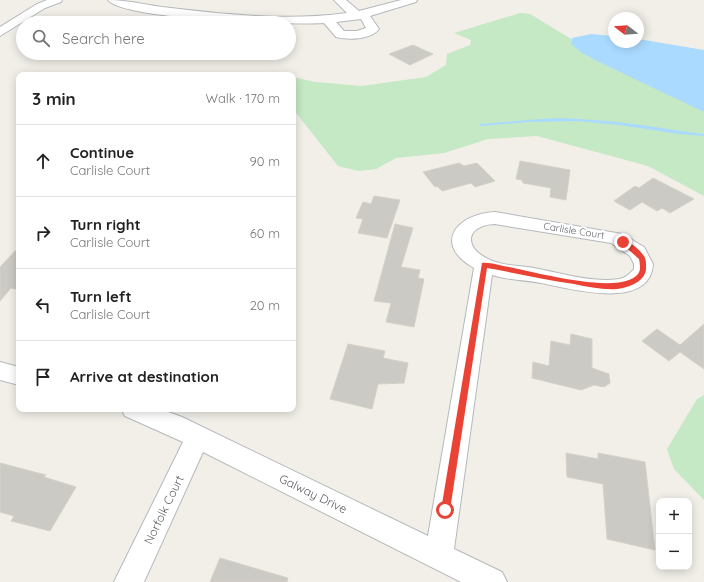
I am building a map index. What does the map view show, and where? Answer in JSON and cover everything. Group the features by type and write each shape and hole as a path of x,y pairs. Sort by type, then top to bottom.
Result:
{"street":[{"path":"25,16 41,6 57,0"},
{"path":"113,0 138,8 209,16"},
{"path":"328,20 340,34 354,36 366,34 373,29 360,15 339,0"},
{"path":"296,21 328,20 360,15 389,9 412,0"},
{"path":"0,32 16,22"},
{"name":"Carlisle Court","path":"494,218 616,238 632,247 640,255 643,264 641,275 637,280 618,286 575,282 484,265 471,258 465,250 461,236 463,230 473,222 480,219 494,218"},
{"path":"439,555 484,265"},
{"path":"0,371 16,375"},
{"name":"Galway Drive","path":"140,412 198,437 492,582"},
{"name":"Norfolk Court","path":"129,582 198,437"}],"green space":[{"path":"520,13 530,14 634,77 704,110 704,196 648,166 537,136 488,139 444,153 396,158 376,169 359,171 338,166 296,113 296,78 315,82 362,86 426,77 446,65 447,54 470,45 471,40 454,33"},
{"path":"704,395 704,500 674,469 667,449 697,399"}],"water":[{"path":"591,34 608,35 608,48 644,48 644,40 704,50 704,112 582,53 571,44 572,38"}],"building":[{"path":"413,45 433,54 410,65 389,54"},
{"path":"520,161 570,170 566,200 550,197 551,188 523,183 522,180 516,179"},
{"path":"459,163 464,166 477,163 495,181 475,187 471,183 442,191 437,186 435,187 423,172"},
{"path":"653,178 694,199 670,213 662,208 657,211 642,202 630,210 614,201 635,186 639,188"},
{"path":"374,196 400,200 387,238 358,233 363,219 356,218 363,202 371,204"},
{"path":"395,224 413,228 401,267 420,270 418,278 424,279 414,327 386,322 391,303 374,301"},
{"path":"16,250 16,289 11,288 0,301 0,267"},
{"path":"704,324 704,369 680,352 669,361 642,341 657,329 680,345"},
{"path":"571,334 592,339 592,368 609,374 610,383 604,387 594,385 581,390 532,378 533,362 549,366 551,341 570,345"},
{"path":"348,344 385,351 383,358 408,363 404,383 378,384 372,409 330,399"},
{"path":"566,453 598,459 598,453 645,462 655,550 607,539 603,484 567,477"},
{"path":"0,463 46,475 44,477 76,487 50,531 11,521 14,516 0,512"},
{"path":"220,558 288,578 287,582 210,582"}],"waterway":[{"path":"481,125 528,121 576,120 619,123 679,133 704,135"}],"route":[{"path":"445,510 477,300 484,265 498,269 597,286 618,286 637,280 643,270 640,255 632,247 623,242"}]}
